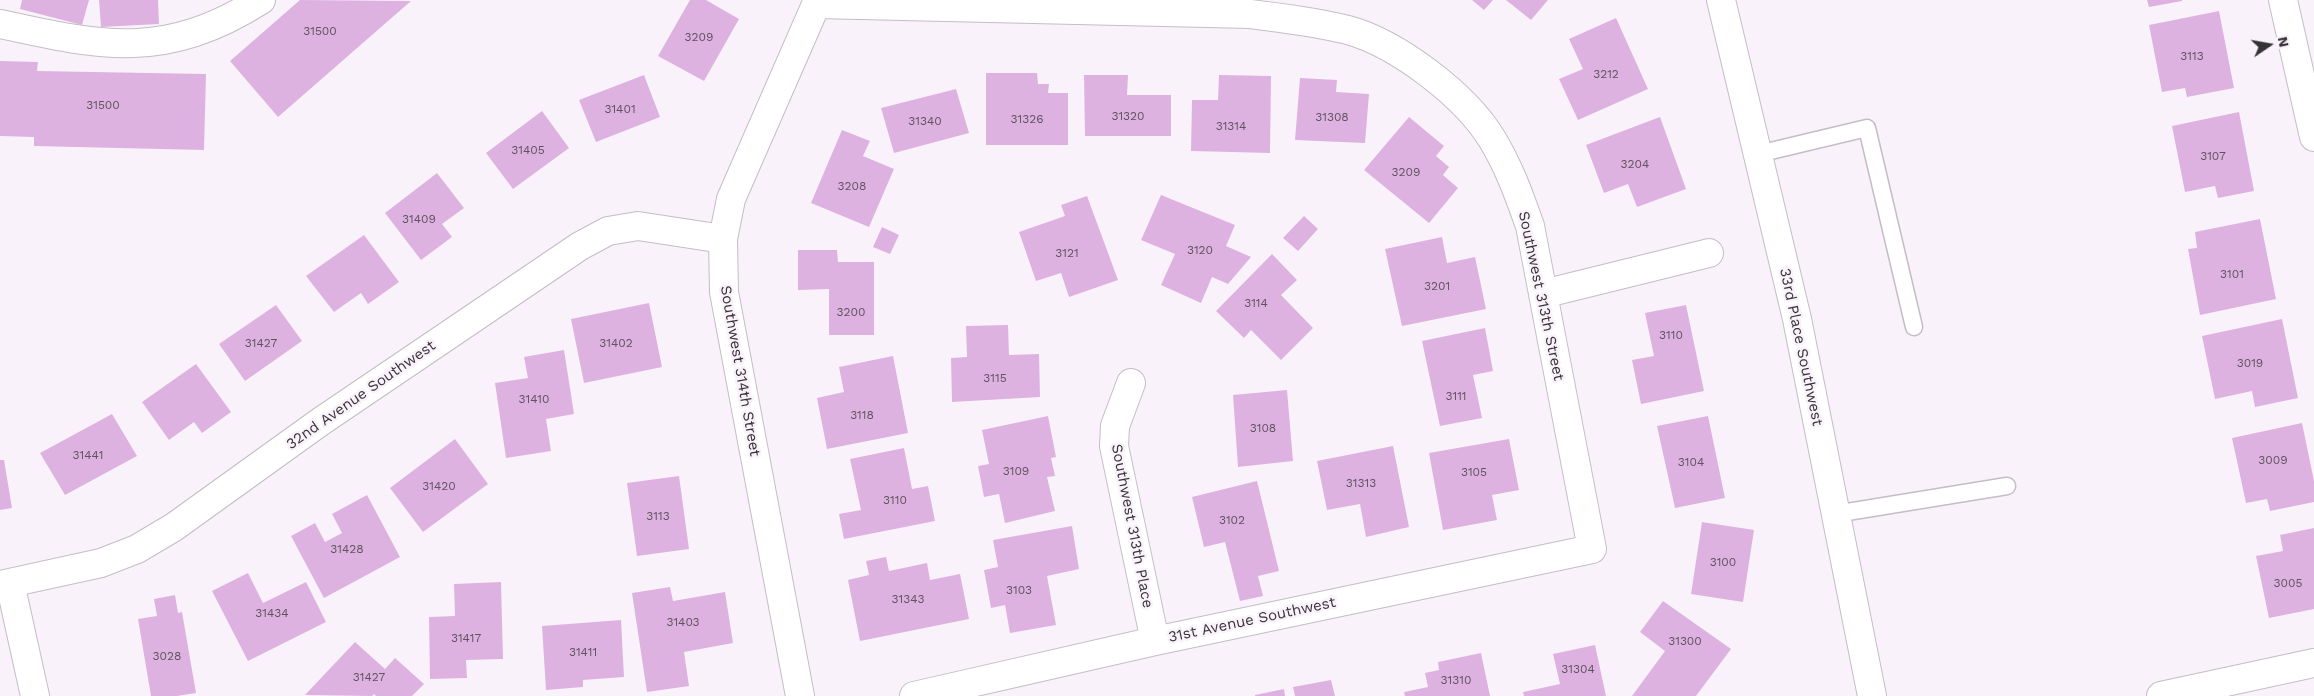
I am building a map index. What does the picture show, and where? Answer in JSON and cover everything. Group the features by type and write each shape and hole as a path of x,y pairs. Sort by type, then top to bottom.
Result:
{"street":[{"path":"0,24 91,43 145,43 175,38 204,30 226,21 262,0"},
{"name":"33rd Place Southwest","path":"1721,0 1797,319 1872,696"},
{"path":"2283,0 2314,137"},
{"name":"Southwest 313th Street","path":"817,2 1250,14 1300,20 1349,31 1388,46 1420,66 1459,101 1490,137 1512,177 1530,226 1592,549"},
{"name":"Southwest 314th Street","path":"800,696 726,302 723,239 731,199 817,2"},
{"name":"32nd Avenue Southwest","path":"5,584 101,563 138,548 174,527 320,422 580,246 608,231 638,226 723,239"},
{"path":"1543,294 1709,253"},
{"name":"Southwest 313th Place","path":"1131,384 1118,415 1115,426 1114,446 1155,641"},
{"name":"31st Avenue Southwest","path":"914,696 1155,641 1592,549"},
{"path":"5,584 35,696"},
{"path":"2161,696 2314,663"}],"lane":[{"path":"1758,154 1867,128 1914,328"},
{"path":"1835,514 2007,486"}],"building":[{"path":"22,0 89,0 82,25 20,9"},
{"path":"99,0 158,0 159,24 101,27"},
{"path":"300,0 411,1 278,117 230,61"},
{"path":"690,0 706,0 739,19 704,81 658,56"},
{"path":"1472,0 1493,0 1484,10"},
{"path":"1506,0 1548,0 1531,20"},
{"path":"2147,0 2182,0 2182,1 2149,7"},
{"path":"2219,11 2234,88 2187,97 2185,88 2162,92 2149,25"},
{"path":"1616,18 1648,89 1578,120 1559,79 1583,69 1569,39"},
{"path":"0,61 38,62 37,71 206,74 204,150 34,146 34,137 0,136"},
{"path":"986,73 1037,73 1038,84 1049,84 1048,93 1068,93 1068,145 986,145"},
{"path":"644,75 660,117 596,142 579,100"},
{"path":"1084,75 1128,75 1127,95 1171,95 1171,136 1085,136"},
{"path":"1219,75 1271,76 1270,153 1191,151 1192,100 1218,100"},
{"path":"1300,78 1337,80 1336,92 1369,94 1365,143 1295,140"},
{"path":"956,89 969,133 894,153 881,108"},
{"path":"542,111 569,148 513,189 486,153"},
{"path":"2239,112 2254,191 2218,198 2215,186 2185,192 2172,126"},
{"path":"1409,117 1444,146 1436,156 1449,167 1443,175 1458,188 1429,223 1364,170"},
{"path":"1660,117 1686,189 1637,207 1628,184 1604,193 1586,145"},
{"path":"842,130 870,141 863,156 894,169 869,227 811,203"},
{"path":"437,173 464,208 442,224 452,237 421,260 385,213"},
{"path":"1161,195 1235,225 1226,246 1251,257 1228,284 1212,277 1201,303 1161,285 1175,254 1141,240"},
{"path":"1087,196 1118,280 1069,297 1061,273 1036,281 1019,232 1065,216 1061,205"},
{"path":"1304,216 1318,229 1298,251 1283,238"},
{"path":"2260,219 2276,299 2200,315 2188,249 2197,248 2195,232"},
{"path":"882,227 899,235 890,254 873,247"},
{"path":"364,235 399,282 368,304 361,293 334,312 306,276"},
{"path":"1442,237 1447,263 1475,257 1486,309 1402,326 1385,249"},
{"path":"798,250 837,250 838,262 874,262 874,335 829,335 829,289 798,290"},
{"path":"1272,254 1297,280 1281,295 1313,328 1281,360 1251,330 1244,338 1216,311"},
{"path":"649,303 662,367 584,383 571,319"},
{"path":"276,305 302,341 245,381 219,344"},
{"path":"1686,305 1704,391 1641,404 1632,360 1654,356 1645,313"},
{"path":"2282,319 2298,398 2255,407 2252,391 2215,399 2202,336"},
{"path":"1008,325 1009,355 1039,354 1040,397 952,402 951,358 967,357 966,326"},
{"path":"1485,328 1493,371 1473,375 1482,418 1440,426 1422,341"},
{"path":"564,350 574,414 546,419 551,451 506,458 495,383 528,378 524,357"},
{"path":"893,356 908,433 827,449 817,398 844,392 839,367"},
{"path":"196,364 231,412 202,433 194,422 169,440 142,402"},
{"path":"1287,390 1293,461 1238,467 1233,395"},
{"path":"112,414 137,456 65,495 40,453"},
{"path":"1048,416 1056,457 1051,458 1055,476 1047,477 1055,511 1005,523 999,494 984,497 978,466 989,464 982,430"},
{"path":"1708,416 1725,498 1675,508 1657,426"},
{"path":"2302,423 2314,481 2314,502 2270,511 2267,499 2246,503 2232,438"},
{"path":"455,439 488,484 423,532 390,488"},
{"path":"1509,439 1519,490 1492,495 1497,520 1443,530 1429,453"},
{"path":"1393,446 1409,527 1366,537 1360,504 1327,510 1317,461"},
{"path":"904,448 912,489 928,486 935,521 844,539 839,514 861,510 850,459"},
{"path":"0,460 4,460 12,508 0,510"},
{"path":"679,476 689,549 637,556 627,483"},
{"path":"1257,481 1279,571 1258,576 1263,596 1240,601 1225,542 1204,547 1192,497"},
{"path":"367,495 400,557 324,598 291,536 315,523 325,542 342,533 332,514"},
{"path":"1702,522 1754,530 1743,602 1691,594"},
{"path":"1072,526 1079,569 1047,576 1056,625 1010,633 1005,605 991,608 984,570 998,567 993,540"},
{"path":"2314,528 2314,609 2269,618 2256,556 2283,551 2280,535"},
{"path":"886,557 889,571 927,563 930,580 960,574 969,619 860,641 848,580 869,575 866,561"},
{"path":"248,573 263,603 306,582 326,622 248,661 212,591"},
{"path":"501,582 503,659 466,660 467,678 430,679 429,617 455,616 454,584"},
{"path":"670,587 673,601 725,592 733,643 684,652 689,686 647,692 632,593"},
{"path":"175,595 178,613 182,612 196,693 177,696 151,696 138,619 157,616 154,599"},
{"path":"1663,601 1731,649 1696,696 1632,696 1665,651 1640,632"},
{"path":"621,620 624,677 583,680 583,687 546,690 542,626"},
{"path":"355,642 385,669 395,658 424,684 412,696 376,696 374,694 372,696 305,695"},
{"path":"1595,645 1606,696 1524,696 1523,692 1560,684 1553,654"},
{"path":"1481,653 1490,696 1405,696 1404,692 1428,687 1425,673 1439,670 1438,662"},
{"path":"1331,680 1335,696 1295,696 1293,687"},
{"path":"1284,689 1285,696 1255,696 1255,695"}]}
